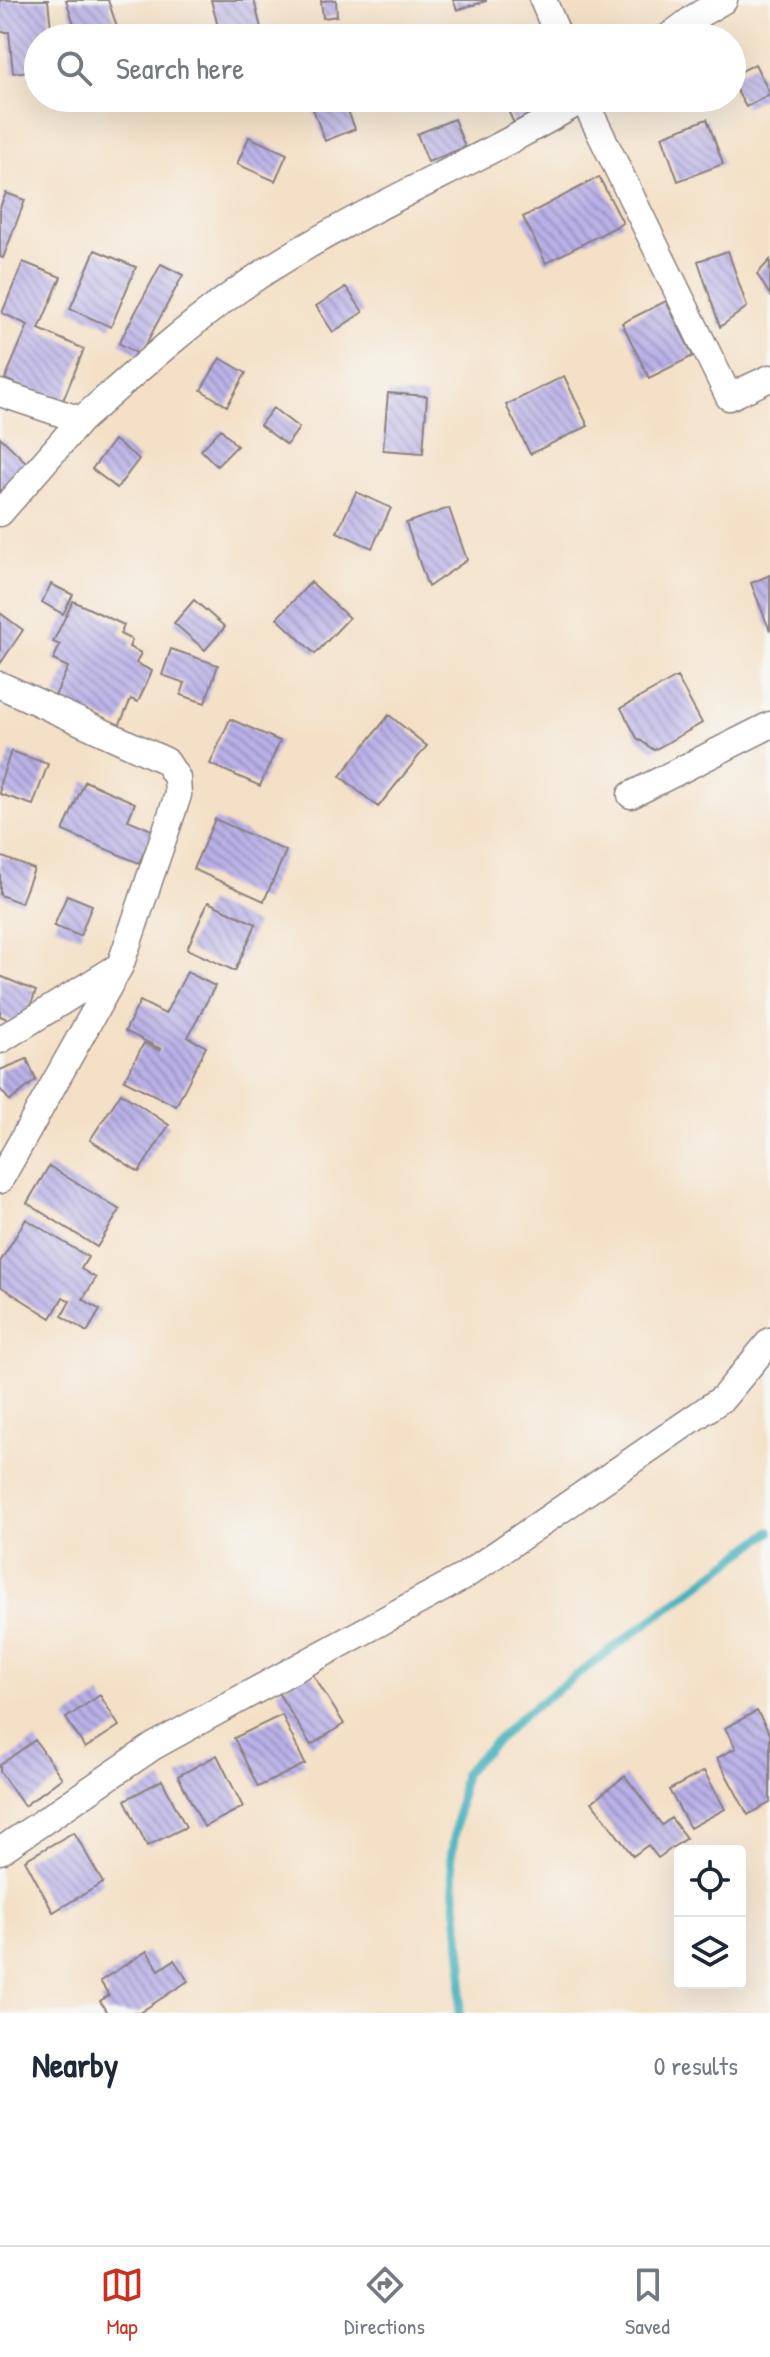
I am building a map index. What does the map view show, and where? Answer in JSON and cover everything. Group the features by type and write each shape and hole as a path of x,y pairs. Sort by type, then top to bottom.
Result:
{"street":[{"path":"543,0 553,24"},
{"path":"686,24 724,0"},
{"path":"0,513 81,420 184,330 260,274 558,112"},
{"path":"591,112 729,397 770,378"},
{"path":"0,393 81,420"},
{"path":"0,685 166,761 177,778 178,795 120,966 0,1180"},
{"path":"631,795 770,725"},
{"path":"0,1040 120,966"},
{"path":"0,1851 154,1746 463,1577 723,1398 770,1341"}],"building":[{"path":"0,0 48,0 51,24 24,24 24,72 13,73 9,32 0,32"},
{"path":"66,0 108,0 116,24 74,24"},
{"path":"211,0 254,0 260,24 217,24"},
{"path":"336,0 337,16 323,18 321,1"},
{"path":"453,0 486,0 486,1 457,10"},
{"path":"755,64 770,94 746,107 746,69"},
{"path":"314,112 348,112 355,129 325,141"},
{"path":"509,112 550,112 551,115 517,130"},
{"path":"454,119 465,147 428,162 417,134"},
{"path":"707,119 723,164 678,181 662,136"},
{"path":"249,137 287,154 275,181 237,164"},
{"path":"599,177 623,223 546,263 523,217"},
{"path":"6,193 25,200 3,258 0,257 0,207"},
{"path":"95,250 136,267 111,327 70,309"},
{"path":"728,251 747,307 720,327 698,261"},
{"path":"770,260 770,295 757,274"},
{"path":"23,262 61,277 39,329 84,349 62,403 5,379 28,325 2,313"},
{"path":"161,264 183,275 140,355 119,343"},
{"path":"346,287 363,312 333,332 316,306"},
{"path":"666,301 693,356 649,378 622,323"},
{"path":"220,358 246,373 227,406 201,390"},
{"path":"564,376 588,426 530,454 506,405"},
{"path":"388,393 427,396 423,453 383,450"},
{"path":"273,408 299,428 287,445 260,425"},
{"path":"221,429 237,446 217,466 201,450"},
{"path":"0,437 30,466 0,497"},
{"path":"114,440 139,459 117,488 92,469"},
{"path":"356,492 391,508 372,548 337,532"},
{"path":"449,508 467,560 428,587 406,523"},
{"path":"770,575 770,631 751,583"},
{"path":"311,582 349,618 315,654 277,618"},
{"path":"51,584 73,595 63,614 42,602"},
{"path":"194,600 225,627 205,650 174,623"},
{"path":"73,601 124,625 120,634 132,640 129,647 141,653 136,663 152,671 138,702 131,699 119,726 55,696 68,667 53,660 60,645 53,642"},
{"path":"0,613 23,630 0,664"},
{"path":"171,649 218,665 205,703 181,695 185,683 162,675"},
{"path":"677,677 702,723 654,750 637,738 621,708"},
{"path":"389,715 427,746 378,807 340,776"},
{"path":"230,719 280,741 260,786 210,764"},
{"path":"11,751 48,764 33,805 0,794 0,783"},
{"path":"85,781 135,803 128,820 154,831 139,863 63,831"},
{"path":"215,819 286,851 264,901 193,869"},
{"path":"0,856 34,869 21,903 0,895"},
{"path":"67,895 92,905 80,936 54,926"},
{"path":"208,902 256,924 235,971 187,949"},
{"path":"187,972 215,986 188,1037 206,1047 176,1106 124,1080 144,1043 161,1049 125,1031 140,1001 165,1014"},
{"path":"0,976 36,991 23,1025 0,1016"},
{"path":"27,1059 36,1080 10,1101 0,1089 0,1070"},
{"path":"121,1093 169,1125 139,1172 90,1140"},
{"path":"49,1166 120,1210 97,1247 27,1203"},
{"path":"26,1219 88,1257 81,1269 96,1278 83,1299 100,1310 87,1332 62,1316 70,1301 63,1297 51,1318 0,1286 0,1262"},
{"path":"310,1670 344,1724 311,1745 277,1691"},
{"path":"100,1695 119,1726 85,1748 66,1718"},
{"path":"757,1711 770,1734 770,1803 748,1815 717,1758 736,1748 725,1728"},
{"path":"282,1715 305,1764 258,1787 234,1738"},
{"path":"35,1740 62,1778 24,1806 0,1772 0,1765"},
{"path":"217,1755 243,1807 204,1827 178,1776"},
{"path":"704,1771 725,1809 690,1828 669,1790"},
{"path":"625,1776 662,1825 671,1818 686,1838 658,1858 648,1845 633,1856 592,1802"},
{"path":"162,1780 186,1827 147,1846 125,1800"},
{"path":"74,1832 103,1883 53,1912 25,1860"},
{"path":"147,1951 159,1970 174,1960 188,1981 139,2013 107,2013 100,2001 109,1995 100,1981"}],"waterway":[{"path":"459,2013 463,1965 451,1858 464,1773 523,1715 770,1532"}]}
